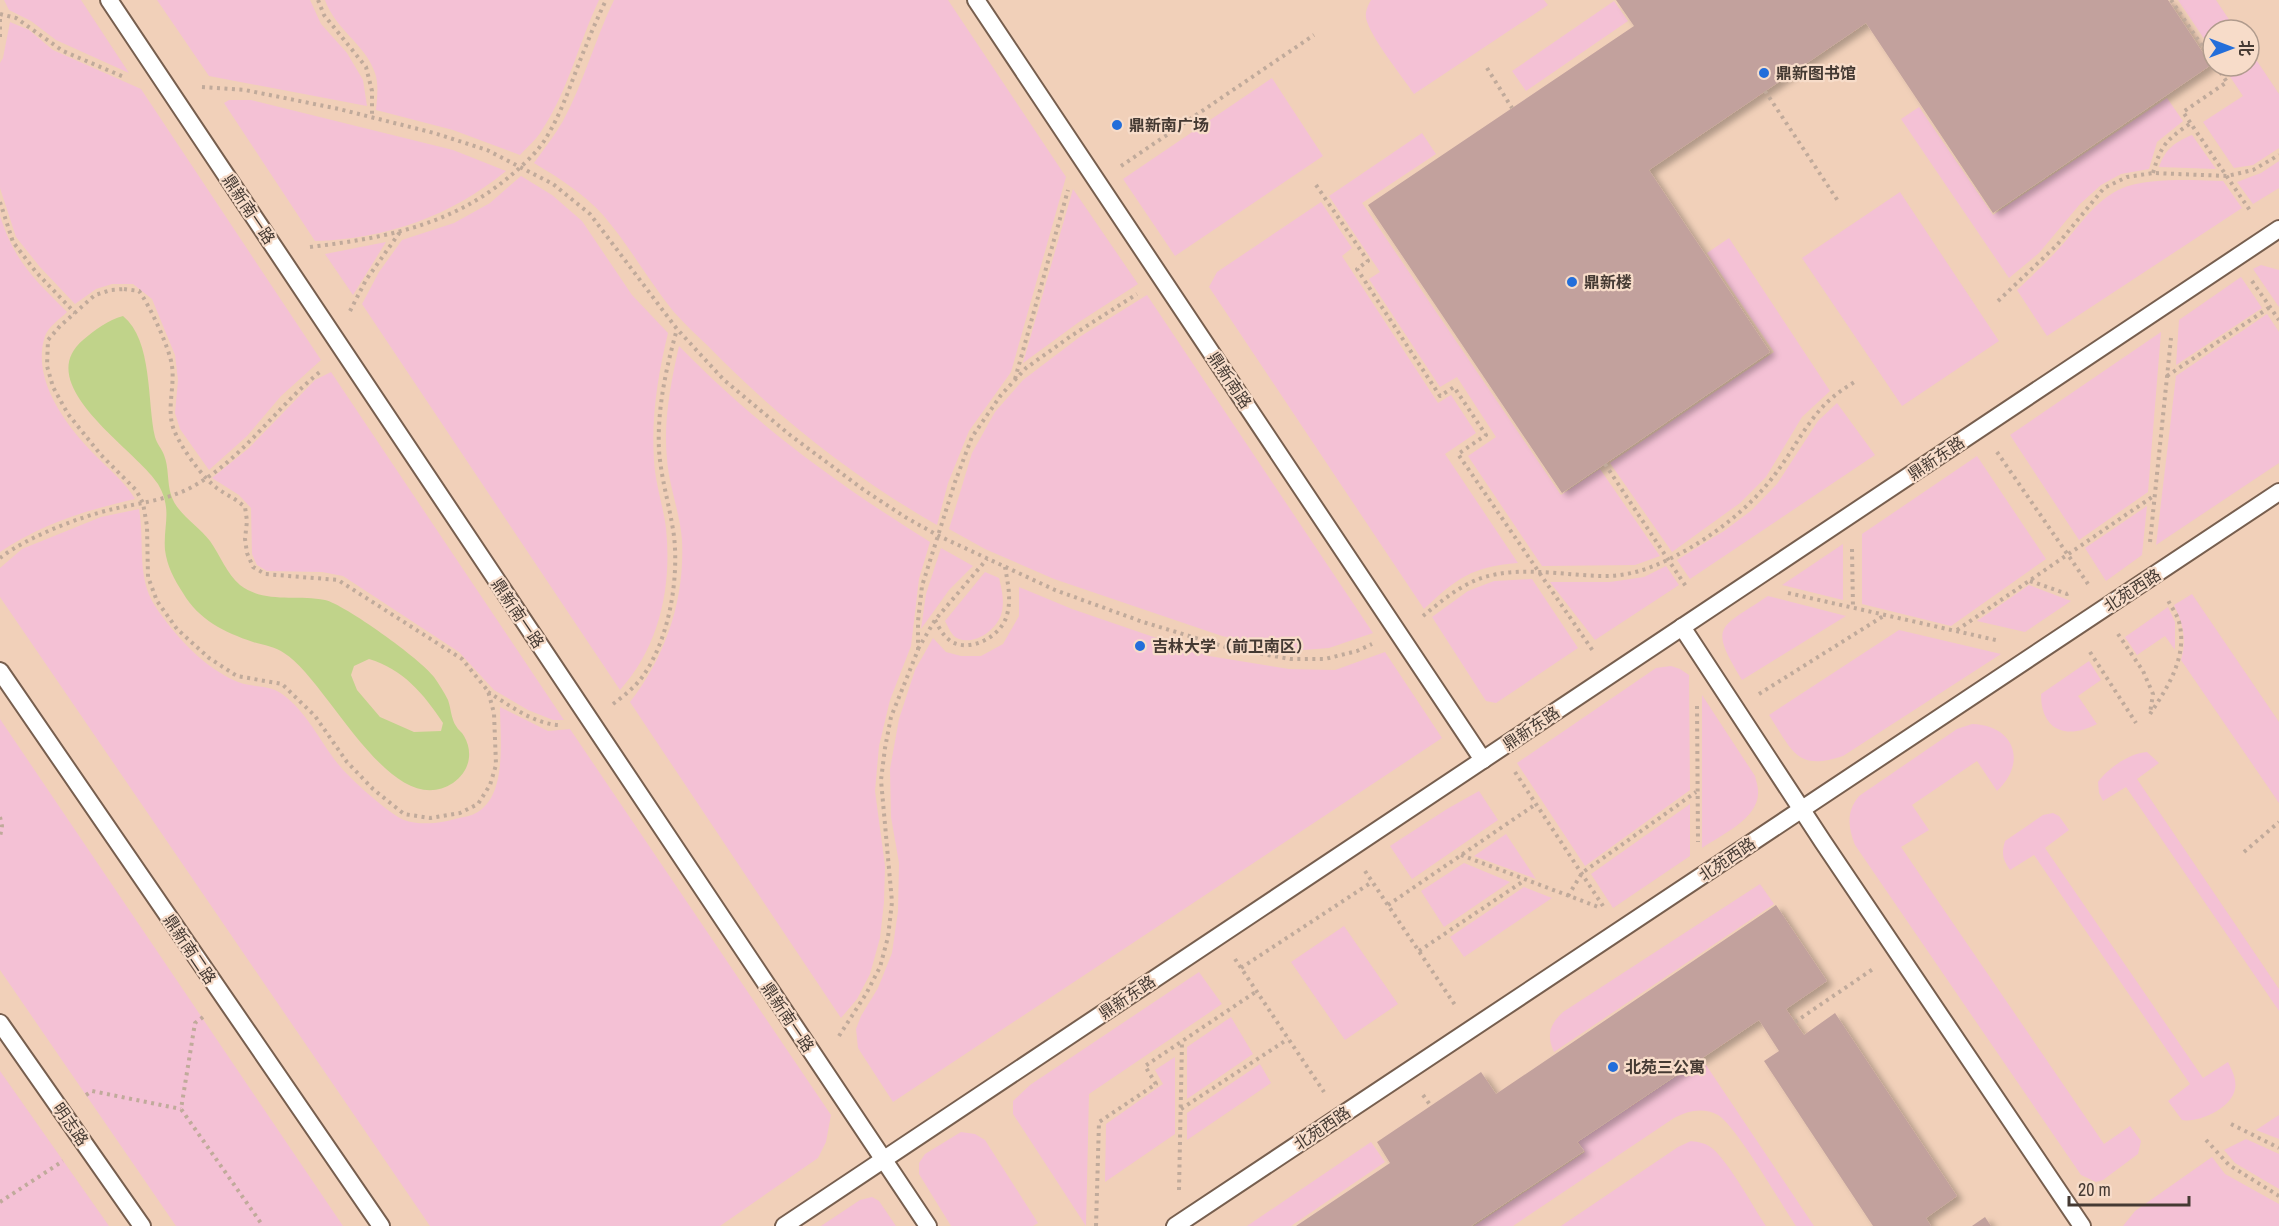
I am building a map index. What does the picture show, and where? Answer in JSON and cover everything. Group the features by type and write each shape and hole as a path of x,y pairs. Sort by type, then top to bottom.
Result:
{"lane":[{"name":"鼎新南一路","path":"109,0 928,1226"},
{"name":"鼎新南路","path":"976,0 1483,760"},
{"name":"鼎新东路","path":"784,1226 2279,229"},
{"name":"北苑西路","path":"1175,1226 2279,492"},
{"path":"1682,627 1801,809 2082,1226"},
{"name":"鼎新南二路","path":"0,671 381,1226"},
{"name":"明志路","path":"0,1023 142,1226"}],"path":[{"path":"318,0 324,15 366,67 372,91 372,117"},
{"path":"305,248 359,241 400,232 447,216 488,195 522,166 546,139 568,94 586,44 606,0"},
{"path":"2171,0 2201,44"},
{"path":"0,14 16,18 63,51 133,81"},
{"path":"0,19 0,38"},
{"path":"1097,182 1314,35"},
{"path":"1487,68 1512,108"},
{"path":"2224,78 2227,82 2183,112 2252,212"},
{"path":"198,87 245,90 372,117 434,133 487,150 522,166 553,184 590,214 677,328 724,380 790,435 864,490 905,517 987,559 1055,590 1143,622 1229,648 1290,659 1325,659 1358,651 1381,640"},
{"path":"1765,91 1838,201"},
{"path":"2153,173 2159,151 2172,136 2191,123"},
{"path":"1015,380 1079,155"},
{"path":"1998,302 2057,245 2104,188 2127,177 2153,173 2227,176 2253,170 2279,155"},
{"path":"1316,184 1368,261 1357,269 1440,396 1454,387 1486,435 1458,454 1593,652"},
{"path":"0,202 13,242 36,272 75,313"},
{"path":"350,314 366,280 400,232"},
{"path":"2246,273 2279,320"},
{"path":"918,650 918,621 922,586 955,482 972,437 1000,395 1026,368 1071,336 1145,289 1167,286"},
{"path":"488,691 494,713 496,765 490,785 478,804 460,813 430,818 404,814 347,762 315,716 282,684 237,676 209,658 177,629 157,601 148,577 147,526 143,503 136,490 101,455 68,414 53,387 46,366 48,340 95,295 111,290 139,291 148,303 172,364 173,387 170,410 174,429 190,456 207,478 217,488 245,507 247,521 245,539 247,553 253,567 265,574 338,580 462,659 488,691 549,725 566,725"},
{"path":"2167,376 2270,307"},
{"path":"614,704 643,676 658,650 668,618 674,585 674,538 659,451 661,405 667,363 677,328"},
{"path":"2149,552 2171,335"},
{"path":"0,558 27,542 79,519 143,503 190,488 207,478 247,444 289,398 322,369"},
{"path":"1421,618 1467,584 1492,575 1540,573 1608,576 1645,570 1668,559 1714,531 1748,505 1776,474 1814,417 1833,397 1856,381"},
{"path":"1993,445 2092,590"},
{"path":"1605,464 1688,589"},
{"path":"1956,631 2155,495"},
{"path":"1852,540 1853,608"},
{"path":"839,1036 867,994 880,967 888,937 892,902 881,780 891,717 918,650 935,620 987,559"},
{"path":"935,620 940,630 951,642 963,646 979,643 999,632 1006,619 1010,598 1005,567"},
{"path":"2029,581 2067,594 2086,582"},
{"path":"1786,593 2005,642"},
{"path":"2117,633 2143,671 2153,694 2150,714 2170,684 2181,650 2179,621 2167,600"},
{"path":"1754,697 1885,615"},
{"path":"2090,652 2136,723"},
{"path":"1696,698 1698,843"},
{"path":"1461,855 1605,909 1513,769"},
{"path":"1568,896 1582,873 1697,792"},
{"path":"1388,905 1536,804"},
{"path":"0,817 2,826 0,837"},
{"path":"2244,852 2279,822"},
{"path":"1361,865 1457,1008"},
{"path":"1419,951 1526,879"},
{"path":"1241,968 1372,882"},
{"path":"1230,952 1326,1095"},
{"path":"1795,1022 1873,969"},
{"path":"1096,1226 1099,1122 1156,1084 1145,1066 1257,991"},
{"path":"181,1109 195,1023"},
{"path":"1181,1109 1288,1039"},
{"path":"1179,1193 1182,1041"},
{"path":"62,1111 92,1091 181,1109 262,1226"},
{"path":"1423,1095 1431,1106"},
{"path":"2231,1124 2279,1148"},
{"path":"2206,1140 2229,1165 2279,1196"},
{"path":"0,1202 87,1146"}],"shaded area":[{"name":"吉林大学（前卫南区）","path":"0,0 2279,0 2279,1226 0,1226"},
{"path":"4,0 81,0 129,73 56,40 31,21 9,10"},
{"path":"157,0 310,0 321,24 347,53 363,80 367,106 209,76"},
{"path":"325,0 599,0 551,115 537,137 520,155 453,130 376,110 377,82 371,63 336,20"},
{"path":"614,0 948,0 1066,177 1011,372 969,431 948,483 937,525 845,465 760,396 673,311 603,215 570,186 534,163 563,121"},
{"path":"1371,0 1544,0 1548,5 1414,94 1380,46 1369,26 1366,13"},
{"path":"2178,0 2216,0 2228,18 2201,18 2201,34"},
{"path":"1614,1 1628,21 1526,91 1512,71"},
{"path":"10,22 29,30 53,50 141,89 321,360 281,396 247,436 209,470 180,429 175,413 178,380 175,355 152,299 133,284 112,284 96,289 75,304 40,267 16,237 0,188 0,63"},
{"path":"2261,67 2279,94 2279,148 2253,165 2234,168 2203,122 2243,96 2231,78 2261,78"},
{"path":"1272,78 1323,156 1175,256 1123,179"},
{"path":"2167,98 2183,121 2157,142 2149,169 2121,174 2101,185 2080,204 2039,253 2009,278 1901,119 1919,107 1993,215"},
{"path":"229,100 251,100 453,150 506,171 463,201 416,222 367,236 315,241 224,103"},
{"path":"1422,133 1436,154 1362,203 1561,495 1600,469 1660,556 1635,565 1542,566 1468,456 1496,437 1457,377 1440,387 1369,279 1380,272 1329,196"},
{"path":"2192,135 2216,169 2159,167 2164,155 2171,147"},
{"path":"2279,161 2279,188 2253,204 2237,182 2261,173"},
{"path":"521,176 552,195 582,221 632,295 668,333 658,380 653,444 657,486 666,528 665,593 654,635 634,673 620,690 362,304 379,272 402,240 454,223 490,203"},
{"path":"2193,180 2223,181 2242,208 2047,336 2017,290 2108,196 2136,184"},
{"path":"1073,189 1138,284 1079,322 1023,363"},
{"path":"1900,192 1999,341 1902,406 1802,258"},
{"path":"1321,202 1352,248 1342,256 1438,403 1451,395 1476,433 1445,454 1518,563 1476,571 1446,589 1424,609 1209,287 1217,272"},
{"path":"0,216 19,258 45,290 67,312 45,336 42,353 43,371 48,388 77,435 124,484 135,499 65,519 32,533 0,552"},
{"path":"1729,238 1830,391 1802,417 1766,477 1740,503 1672,552 1610,463 1774,352 1707,253"},
{"path":"386,242 353,295 325,254"},
{"path":"2261,265 2279,270 2279,307 2253,269"},
{"path":"2241,277 2262,308 2176,365 2179,320"},
{"path":"1147,295 1373,633 1329,648 1291,651 1222,636 1054,579 985,549 949,529 972,453 995,412 1023,380 1081,336"},
{"path":"2267,314 2279,332 2279,463 2156,545 2176,376"},
{"path":"123,316 133,327 140,340 147,373 155,437 166,460 171,495 178,508 210,541 227,570 240,585 260,595 270,597 314,598 335,604 382,634 427,669 446,697 454,723 464,736 469,749 466,768 453,783 430,790 407,784 384,767 362,744 320,690 284,653 222,629 205,618 189,602 167,562 166,510 163,493 147,470 93,416 78,396 69,377 70,358 83,340","holes":["369,659 381,663 412,684 428,702 443,723 441,731 414,732 380,717 357,690 351,675 354,666"]},
{"path":"2161,332 2148,492 2079,540 2010,435"},
{"path":"679,346 738,402 798,452 862,498 930,542 919,579 911,646 890,700 879,746 875,791 885,866 880,938 870,974 857,999 841,1018 630,702 654,666 663,646 671,626 680,584 682,540 668,469 666,445 668,402"},
{"path":"331,372 564,720 553,720 528,710 494,690 459,652 343,576 322,572 267,571 257,565 252,554 251,508 239,495 212,478 249,448 315,380"},
{"path":"1837,403 1875,455 1690,579 1677,560 1724,531 1752,510 1777,484 1818,421"},
{"path":"1977,456 2046,559 1951,626 1862,604 1862,534"},
{"path":"2147,506 2142,555 2106,581 2085,548"},
{"path":"139,509 145,583 155,606 172,629 202,660 225,676 243,684 272,689 291,701 343,770 379,803 404,820 424,823 446,821 472,815 486,805 498,780 501,749 500,707 548,731 570,729 831,1115 826,1142 818,1158 720,1226 430,1226 0,597 0,568 22,549 101,517"},
{"path":"1843,544 1843,600 1782,585"},
{"path":"941,548 973,566 949,590 921,629 926,594"},
{"path":"1666,566 1679,585 1595,640 1550,582 1610,582 1644,577"},
{"path":"985,572 999,578 1003,601 1001,615 995,626 984,635 972,640 956,638 945,621"},
{"path":"1532,579 1578,648 1496,703 1486,701 1432,617 1468,591 1494,581"},
{"path":"2029,585 2071,601 2025,632 1977,621"},
{"path":"1019,587 1072,609 1209,656 1289,669 1335,670 1385,652 1442,738 893,1102 858,1048 856,1029 878,988 892,953 898,911 899,863 891,817 890,769 899,719 915,670 933,638 946,652 961,656 981,656 1003,644 1019,616"},
{"path":"2192,594 2279,722 2279,803 2181,660 2184,646 2183,632 2174,605"},
{"path":"1768,596 1846,616 1742,680 1725,648 1722,638 1724,629 1738,615"},
{"path":"2168,607 2175,622 2175,650 2165,636 2137,655 2125,637"},
{"path":"1899,630 2001,654 1843,756 1815,761 1797,755 1769,715"},
{"path":"2089,661 2101,680 2078,696 2097,724 2076,731 2058,729 2046,717 2041,694"},
{"path":"1671,666 1689,675 1690,790 1585,866 1517,763 1656,668"},
{"path":"1702,695 1755,776 1758,791 1757,801 1746,817 1738,825 1702,848"},
{"path":"0,719 343,1226 176,1226 0,970"},
{"path":"1972,724 1986,726 2007,738 2014,757 2007,780 1997,791 1977,761 1912,805 1929,830 1901,847 2104,1144 2130,1126 2141,1141 2138,1154 2103,1180 2096,1182 2081,1175 1855,845 1851,832 1850,814 1859,796 1957,729"},
{"path":"2147,752 2159,763 2137,779 2279,989 2279,1011 2126,787 2103,801 2099,793 2098,782 2102,777 2127,758"},
{"path":"1479,791 1498,820 1412,879 1390,846"},
{"path":"1690,804 1690,856 1613,908 1591,874"},
{"path":"2053,813 2059,816 2069,830 2045,848 2203,1078 2228,1062 2235,1078 2235,1089 2228,1102 2214,1113 2197,1119 2182,1120 2168,1101 2190,1084 2034,855 2010,870 2006,863 2003,857 2005,841 2043,815"},
{"path":"1506,834 1536,879 1474,856"},
{"path":"1464,863 1510,882 1444,927 1421,891"},
{"path":"1760,884 1774,904 1554,1052 1550,1040 1552,1025 1563,1012"},
{"path":"1524,887 1552,898 1464,957 1450,937"},
{"path":"1344,926 1398,1004 1345,1040 1291,962"},
{"path":"1199,972 1222,1004 1089,1094 1086,1226 1013,1114 1013,1101 1030,1085"},
{"path":"1231,1017 1253,1054 1187,1099 1187,1047"},
{"path":"1175,1057 1175,1134 1105,1182 1106,1124 1163,1084 1155,1070"},
{"path":"1702,1059 1814,1226 1796,1226 1736,1134 1718,1115 1701,1111 1685,1113 1674,1118 1513,1226 1474,1226 1585,1152 1578,1142"},
{"path":"1260,1064 1271,1083 1187,1140 1187,1113"},
{"path":"0,1071 109,1226 0,1226"},
{"path":"2279,1115 2279,1139 2256,1130"},
{"path":"961,1132 975,1134 985,1140 1038,1223 1033,1226 951,1226 919,1174 919,1163 925,1154"},
{"path":"2246,1139 2279,1154 2279,1189 2235,1163 2224,1150"},
{"path":"1691,1141 1708,1145 1720,1156 1734,1174 1766,1226 1561,1226 1678,1147"},
{"path":"1371,1142 1385,1162 1291,1226 1247,1226"},
{"path":"2212,1157 2225,1174 2279,1204 2279,1226 2123,1226 2135,1211"},
{"path":"872,1197 879,1201 896,1226 821,1226 860,1200"}],"building":[{"name":"鼎新楼","path":"1616,0 2168,0 2201,50 2201,72 1993,213 1866,23 1649,170 1770,352 1562,493 1368,205 1634,26"},
{"name":"北苑三公寓","path":"1776,905 1827,981 1786,1009 1804,1035 1835,1013 1957,1196 1926,1218 1931,1226 1873,1226 1764,1061 1779,1051 1759,1020 1577,1142 1584,1151 1471,1226 1296,1226 1390,1163 1377,1142 1481,1072 1496,1094"},
{"path":"1985,1217 1991,1226 1972,1226"}],"place":[{"name":"鼎新图书馆","path":"1764,73"},
{"name":"鼎新南广场","path":"1117,125"},
{"name":"鼎新楼","path":"1572,282"},
{"name":"吉林大学（前卫南区）","path":"1140,646"},
{"name":"北苑三公寓","path":"1613,1067"}]}
